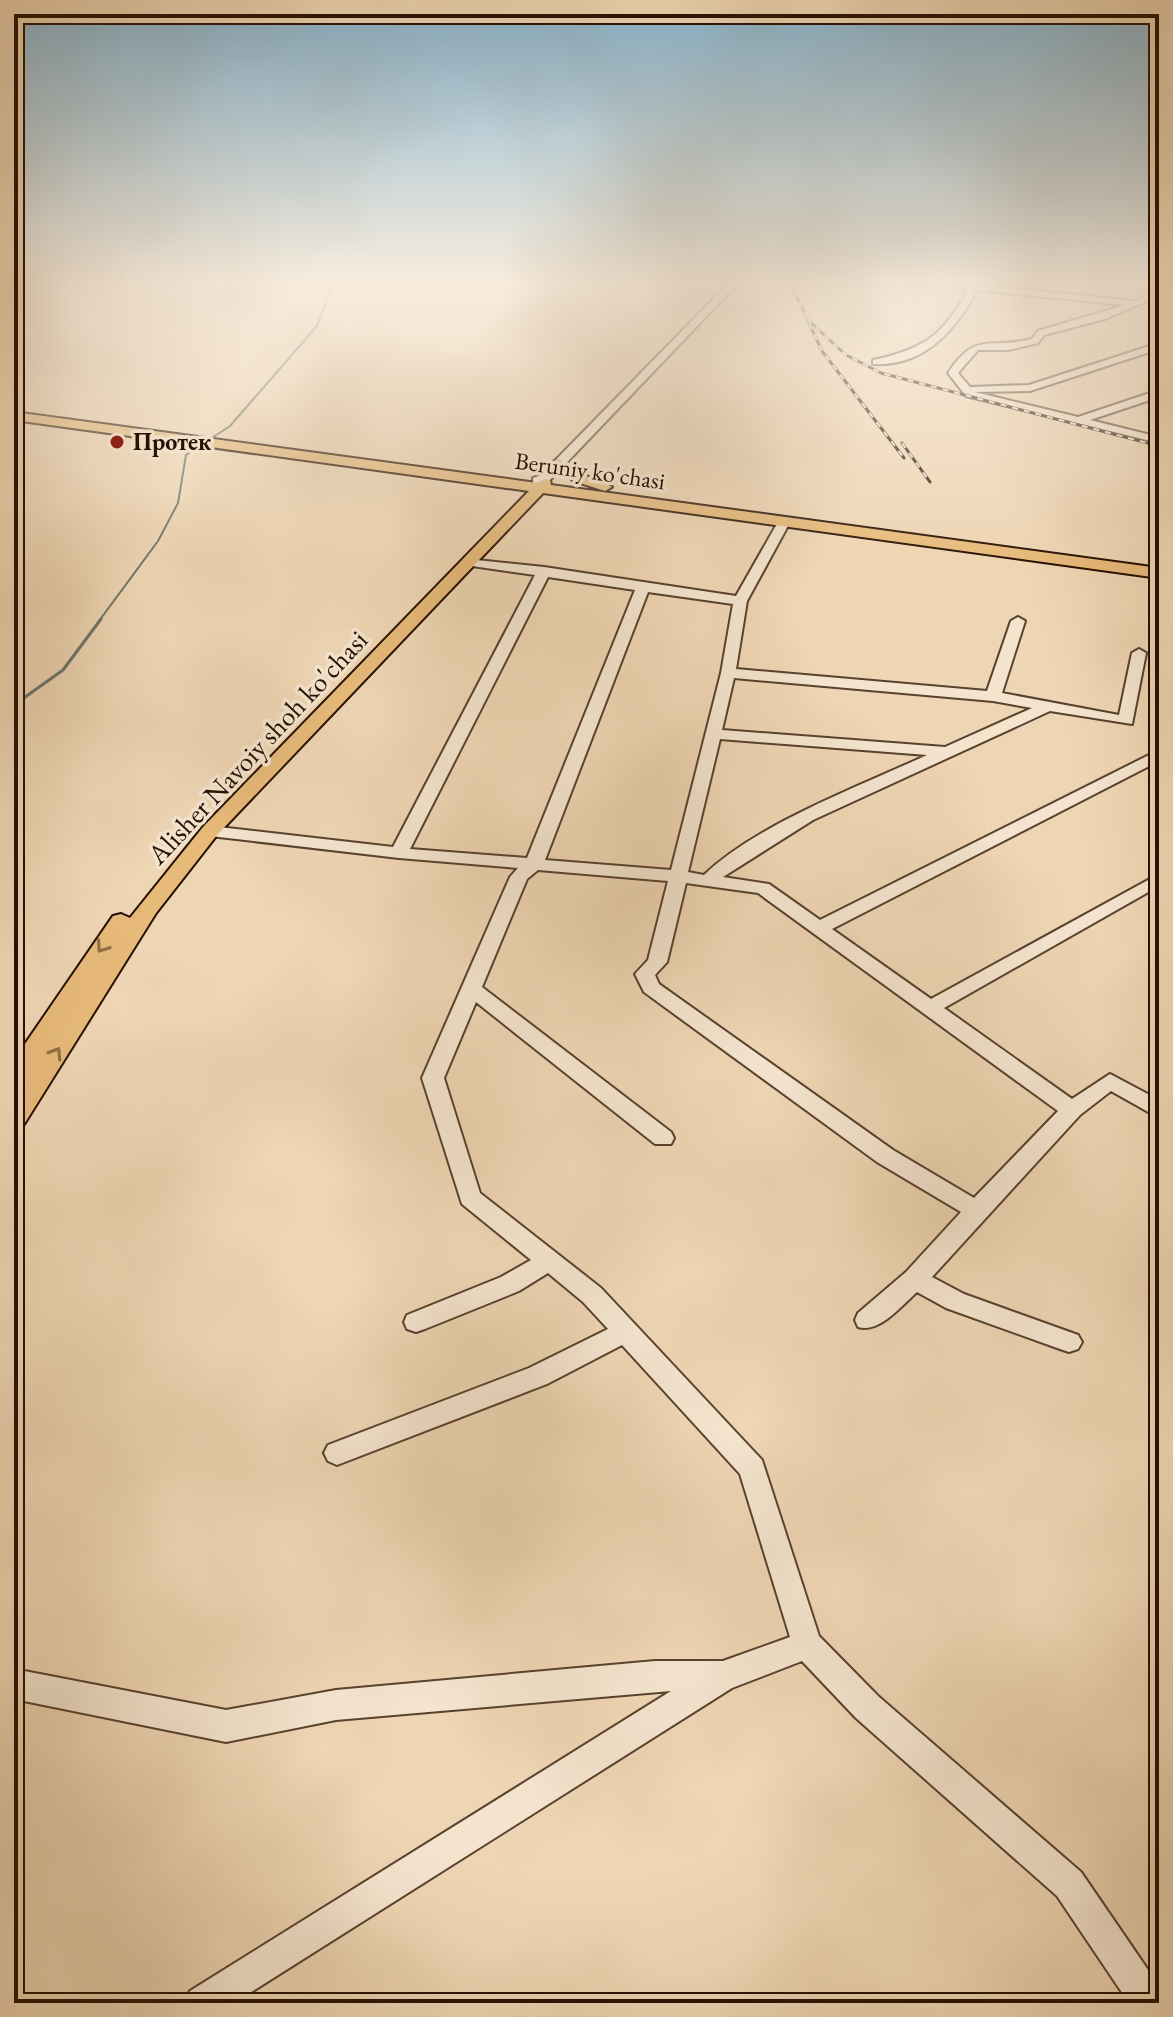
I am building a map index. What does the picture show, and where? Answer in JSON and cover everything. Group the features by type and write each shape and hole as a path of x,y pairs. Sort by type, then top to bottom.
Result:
{"main road":[{"name":"Beruniy ko'chasi","path":"14,410 108,426"},
{"name":"Beruniy ko'chasi","path":"14,416 540,484 784,522 1159,573"},
{"path":"559,463 579,478 627,493"},
{"name":"Beruniy ko'chasi","path":"540,484 627,493 1159,566"},
{"name":"Alisher Navoiy shoh ko'chasi","path":"14,1119 147,910 210,831 472,562 540,484"},
{"name":"Alisher Navoiy shoh ko'chasi","path":"14,1079 148,884 239,778 540,484"}],"street":[{"name":"Alisher Navoiy shoh ko'chasi","path":"540,484 645,374"},
{"path":"954,374 970,394 987,400 1159,440"},
{"path":"966,390 1030,388 1073,374"},
{"path":"1078,420 1159,393"},
{"path":"784,522 740,601 728,673 657,962 645,974 651,988 885,1156 976,1210"},
{"path":"472,562 740,601"},
{"path":"399,853 544,571"},
{"path":"643,586 534,864 519,877 433,1078 470,1198 592,1295 752,1468 807,1645 867,1707 1069,1884 1150,2003"},
{"path":"993,696 1018,621"},
{"path":"728,673 993,696 1126,721 1139,653"},
{"path":"708,881 725,865 807,816 1049,706"},
{"path":"713,734 946,752"},
{"path":"819,928 1159,755"},
{"path":"210,831 399,853 676,876 763,888 1072,1110"},
{"path":"928,1009 1159,879"},
{"path":"471,988 663,1138"},
{"path":"867,1320 915,1279 1072,1110 1110,1081 1159,1110"},
{"path":"416,1322 510,1284 549,1261"},
{"path":"915,1279 955,1301 1069,1342"},
{"path":"337,1453 538,1376 626,1331"},
{"path":"202,2003 723,1676 807,1645"},
{"path":"14,1684 226,1726 336,1705 655,1676 723,1676"}],"waterway":[{"path":"99,621 158,541 178,503 186,455 230,426 275,374"},
{"path":"14,705 63,670 101,619"}],"railway":[{"path":"840,374 904,458"},
{"path":"885,374 1159,446"},
{"path":"902,443 930,482"}],"place":[{"name":"Протек","path":"117,442"}]}
